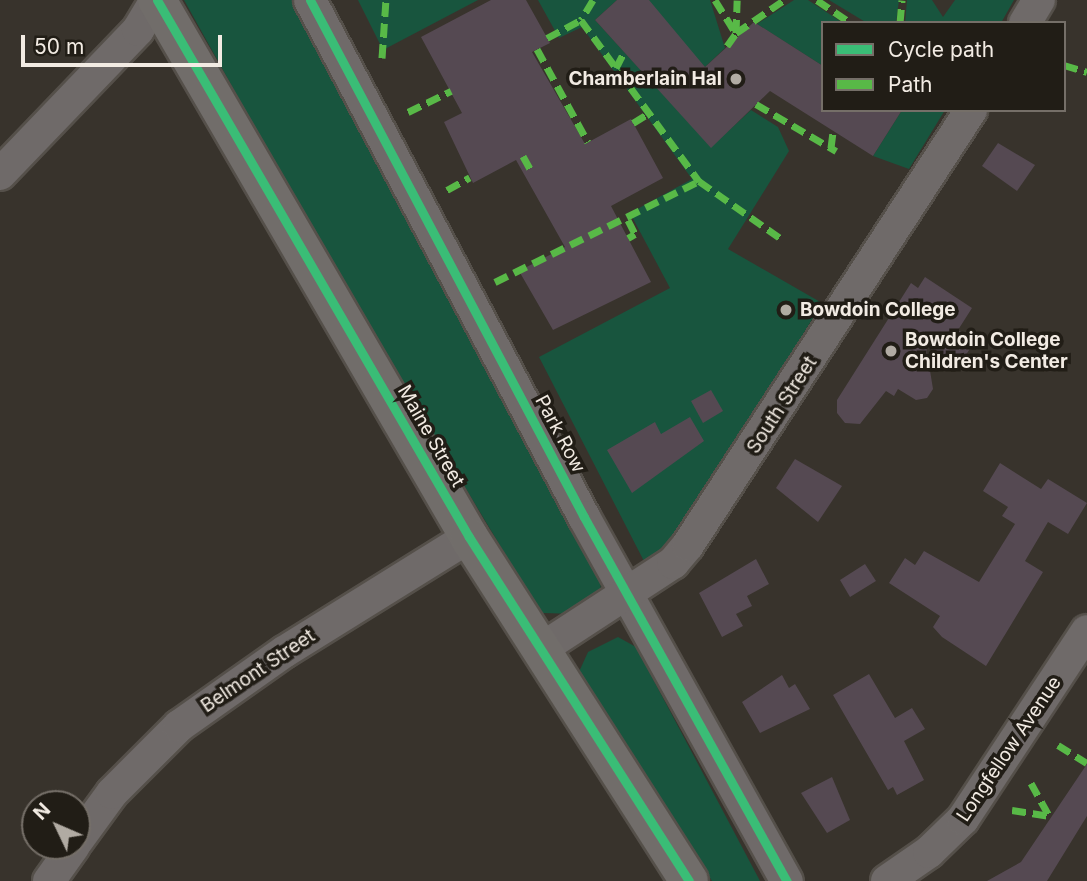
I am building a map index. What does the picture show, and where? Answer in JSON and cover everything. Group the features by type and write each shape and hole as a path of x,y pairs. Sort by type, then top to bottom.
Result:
{"street":[{"path":"0,174 138,30 156,0"},
{"name":"Maine Street","path":"156,0 469,537 689,881"},
{"name":"Park Row","path":"310,0 628,595 787,881"},
{"path":"1026,21 1039,0"},
{"name":"South Street","path":"541,649 628,595 688,545 970,112"},
{"name":"Belmont Street","path":"91,822 112,793 179,726 284,652 469,537"},
{"name":"Longfellow Avenue","path":"887,881 912,866 963,819 1087,631"},
{"path":"49,881 64,860"}],"green space":[{"path":"184,0 293,0 600,578 601,594 577,614 543,613 531,597 332,266"},
{"path":"358,0 478,0 383,50"},
{"path":"538,0 617,0 595,20 711,147 751,110 778,127 789,151 728,249 822,303 688,523 666,553 647,567 539,357 670,288 630,213 692,179 582,27 559,38"},
{"path":"649,0 710,0 725,48 705,67 657,21"},
{"path":"794,0 808,0 840,21 821,21 821,65 757,24"},
{"path":"829,0 899,0 896,21 864,21"},
{"path":"907,0 932,0 943,17 955,0 1014,0 1002,21 905,21"},
{"path":"901,112 944,112 909,169 873,156"},
{"path":"618,637 636,647 760,881 712,881 578,674 588,652"}],"building":[{"path":"491,0 526,0 550,43 532,52 585,144 631,119 663,178 611,206 651,282 553,330 519,271 565,247 516,160 473,183 444,122 462,113 421,37"},
{"name":"Chamberlain Hal","path":"617,0 649,0 705,67 754,22 821,65 821,112 901,112 873,156 770,91 711,148 595,20"},
{"path":"998,143 1035,165 1017,191 982,166"},
{"name":"Bowdoin College Children's Center","path":"925,277 972,308 958,330 975,341 958,367 926,346 933,389 927,398 916,400 898,389 894,396 886,391 860,424 845,423 837,413 837,400 911,283 918,288"},
{"path":"711,390 723,411 703,423 691,401"},
{"path":"690,417 704,441 632,493 607,450 655,422 661,434"},
{"path":"795,459 842,486 818,522 776,488"},
{"path":"1000,463 1041,489 1048,479 1087,503 1068,534 1048,522 1025,561 1043,572 986,666 942,637 933,627 940,616 889,583 905,558 915,565 924,551 979,582 1015,524 1002,516 1008,507 983,491"},
{"path":"756,559 769,584 747,596 752,606 736,614 743,626 722,637 699,593"},
{"path":"865,564 876,581 850,597 840,580"},
{"path":"869,674 895,718 912,708 925,729 904,741 924,780 897,795 893,787 888,790 833,695"},
{"path":"782,675 789,688 795,684 810,709 760,733 742,702"},
{"path":"1087,764 1087,816 1047,881 987,881 1021,862"},
{"path":"832,777 850,820 827,833 801,793"}],"marked path":[{"path":"382,58 386,0"},
{"path":"593,0 581,20 699,181 780,238"},
{"path":"715,0 736,33 784,0"},
{"path":"727,46 736,33 737,0"},
{"path":"817,0 848,21"},
{"path":"900,21 902,0"},
{"path":"547,38 581,20"},
{"path":"537,49 588,142"},
{"path":"616,68 624,52"},
{"path":"1066,66 1087,72"},
{"path":"408,112 451,91"},
{"path":"756,104 836,151"},
{"path":"633,123 649,113"},
{"path":"831,148 833,131"},
{"path":"523,156 532,172"},
{"path":"447,190 470,177"},
{"path":"495,282 699,181"},
{"path":"628,220 635,234 628,238"},
{"path":"1058,745 1087,763"},
{"path":"1031,783 1049,816"},
{"path":"1012,810 1049,816"}],"cycle path":[{"path":"157,0 469,537 689,881"},
{"path":"310,0 584,517 787,881"}],"place":[{"name":"Chamberlain Hal","path":"736,79"},
{"name":"Bowdoin College","path":"786,310"},
{"name":"Bowdoin College Children's Center","path":"891,351"}]}
